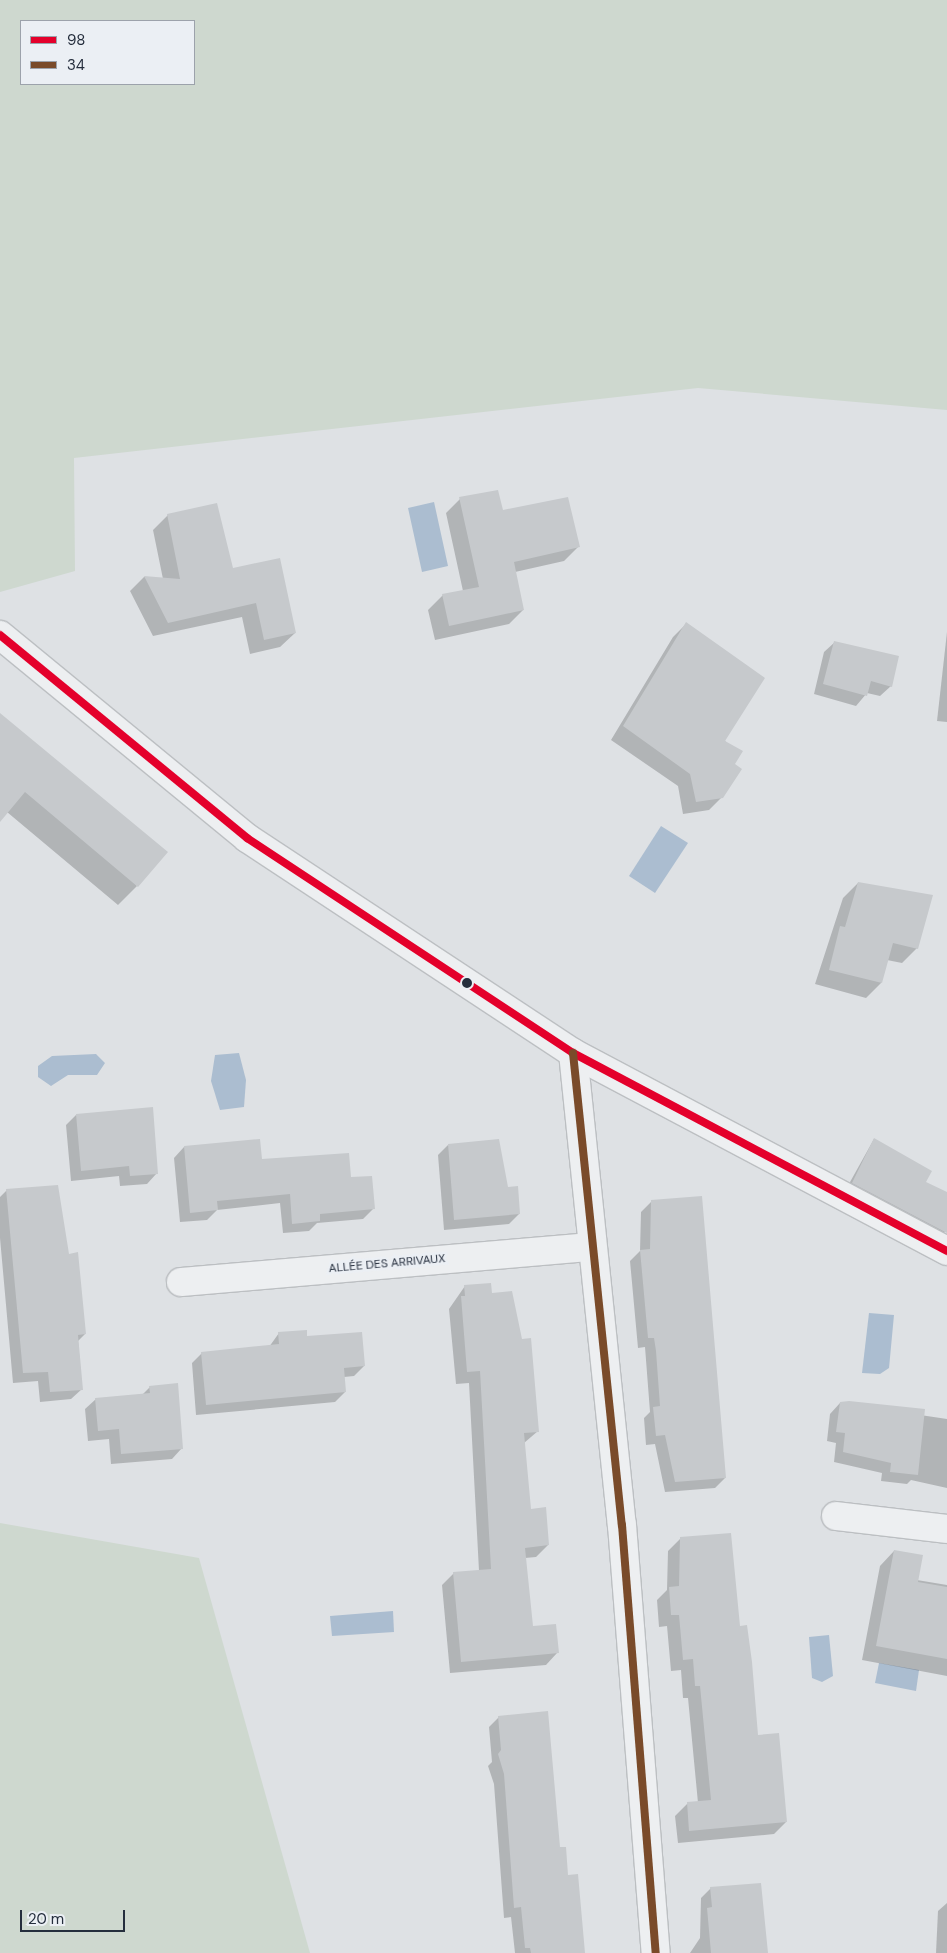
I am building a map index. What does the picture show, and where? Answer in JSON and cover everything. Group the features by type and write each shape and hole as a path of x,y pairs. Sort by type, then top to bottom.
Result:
{"street":[{"path":"0,636 247,838 573,1053 947,1251"},
{"path":"573,1053 622,1525 656,1953"},
{"name":"ALLÉE DES ARRIVAUX","path":"181,1282 592,1247"},
{"path":"836,1516 947,1529"}],"shaded area":[{"path":"0,0 947,0 947,410 698,388 74,458 75,571 0,592"},
{"path":"0,1523 199,1558 310,1953 0,1953"}],"water":[{"path":"434,502 448,566 422,572 408,508"},
{"path":"661,826 688,843 655,893 629,876"},
{"path":"239,1053 246,1080 244,1107 220,1110 211,1081 215,1055"},
{"path":"96,1054 105,1063 97,1075 68,1075 51,1086 38,1077 38,1066 52,1056"},
{"path":"869,1313 894,1315 889,1368 880,1374 862,1373"},
{"path":"393,1611 394,1632 332,1636 330,1616"},
{"path":"829,1635 833,1676 822,1682 812,1678 809,1637"},
{"path":"879,1663 919,1670 916,1691 875,1683"}],"building":[{"path":"498,490 503,510 568,497 580,547 514,562 524,610 449,626 442,594 479,587 459,497"},
{"path":"217,503 233,568 280,558 296,633 264,640 256,603 168,623 144,576 180,579 167,514"},
{"path":"686,622 765,678 725,741 743,751 735,764 742,769 723,798 696,802 690,774 623,726"},
{"path":"834,641 899,656 892,687 871,681 867,696 823,684"},
{"path":"0,713 168,852 138,887 25,792 0,822"},
{"path":"858,882 933,895 918,949 893,943 882,983 829,970 840,926 845,927"},
{"path":"153,1107 158,1174 130,1176 129,1166 81,1171 76,1114"},
{"path":"874,1138 932,1171 926,1182 947,1192 947,1233 852,1183"},
{"path":"260,1139 262,1159 349,1153 351,1177 372,1176 375,1209 320,1214 320,1221 292,1224 290,1194 217,1201 218,1210 190,1213 184,1146"},
{"path":"499,1139 508,1187 518,1186 520,1214 454,1220 448,1144"},
{"path":"58,1185 69,1254 78,1252 86,1334 78,1335 83,1390 50,1392 48,1372 23,1373 6,1189"},
{"path":"702,1196 726,1478 675,1482 665,1435 656,1436 653,1407 660,1406 656,1351 654,1338 648,1338 640,1250 650,1249 651,1200"},
{"path":"491,1283 492,1293 512,1291 522,1339 531,1338 539,1432 524,1433 531,1509 546,1507 549,1545 525,1548 533,1626 556,1624 559,1653 461,1662 453,1572 491,1569 480,1371 467,1372 461,1296 465,1296 464,1285"},
{"path":"307,1330 307,1336 362,1332 365,1366 344,1368 346,1392 206,1405 201,1352 279,1344 278,1332"},
{"path":"178,1383 183,1449 121,1454 119,1429 98,1431 95,1398 150,1393 149,1386"},
{"path":"849,1401 925,1409 918,1475 890,1472 891,1463 843,1452 845,1433 836,1432 840,1402"},
{"path":"731,1533 740,1626 747,1625 752,1662 758,1735 779,1733 787,1822 689,1831 687,1802 711,1800 700,1686 695,1686 693,1659 683,1660 679,1615 671,1615 669,1587 679,1586 680,1537"},
{"path":"894,1550 923,1555 918,1582 947,1587 947,1659 876,1646"},
{"path":"548,1711 560,1847 566,1847 568,1875 578,1874 585,1953 531,1953 530,1948 525,1948 521,1907 514,1908 504,1774 498,1754 501,1750 498,1716"},
{"path":"761,1883 768,1953 711,1953 707,1908 712,1907 710,1887"}],"transit line":[{"name":"98","path":"0,635 247,838 573,1053 947,1251"},
{"name":"34","path":"573,1053 622,1525 656,1953"}]}
